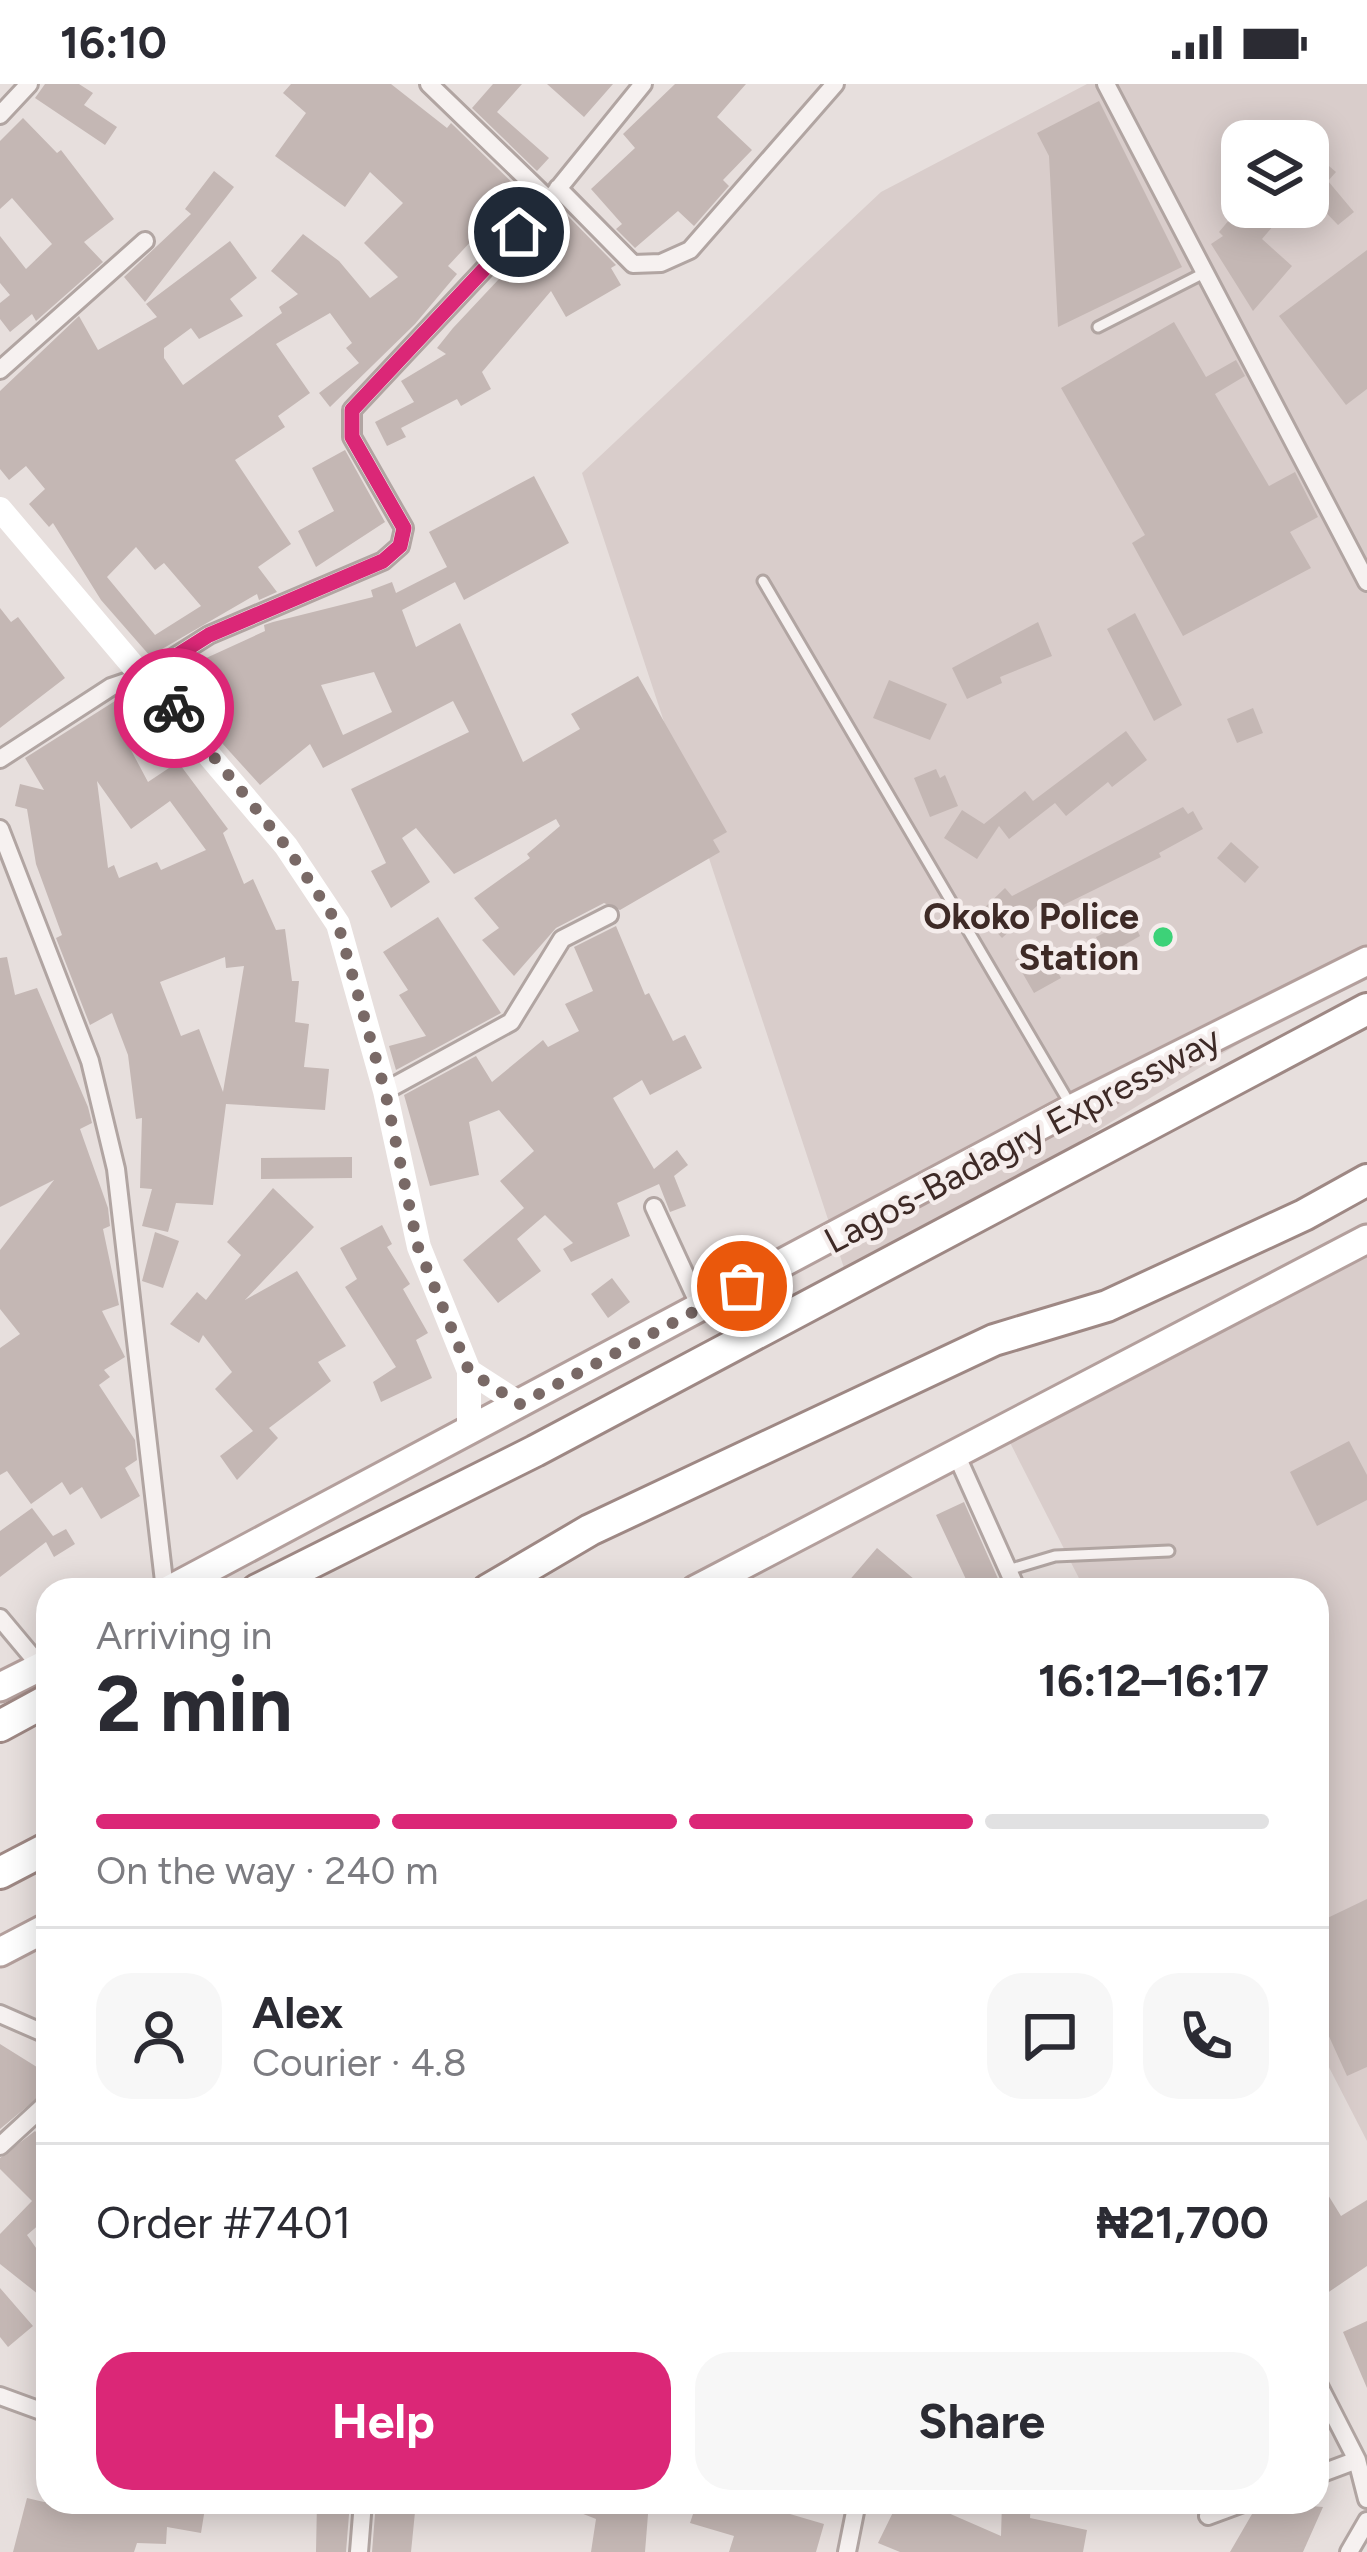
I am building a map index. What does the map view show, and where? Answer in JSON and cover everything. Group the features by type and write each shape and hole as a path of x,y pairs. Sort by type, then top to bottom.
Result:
{"highway":[{"name":"Lagos-Badagry Expressway","path":"281,1578 535,1451 1367,1009"},
{"path":"508,1578 590,1530 994,1340 1107,1306 1304,1215 1367,1180"},
{"path":"0,1726 36,1706"},
{"path":"0,1873 36,1854"}],"main road":[{"path":"4,524 146,675 286,846 338,924 385,1091 418,1247 469,1371 469,1431"},
{"name":"Lagos-Badagry Expressway","path":"190,1578 1073,1108 1367,961"},
{"path":"718,1578 1367,1239"},
{"path":"469,1371 520,1404"},
{"path":"0,1687 36,1669"},
{"path":"0,1952 36,1933"}],"street":[{"path":"0,115 29,84"},
{"path":"429,84 633,264 661,263 690,250 835,84"},
{"path":"0,759 111,687 146,675 209,635 383,561 400,546 404,528 352,437 352,410 554,194 643,84"},
{"path":"1106,84 1367,582"},
{"path":"0,370 145,242"},
{"path":"0,829 90,1061 116,1169 166,1578"},
{"path":"385,1091 512,1022 562,939 608,915"},
{"path":"654,1207 701,1309"},
{"path":"956,1454 1012,1578"},
{"path":"0,1618 36,1656"},
{"path":"0,2014 36,2030"},
{"path":"0,2146 36,2113"},
{"path":"0,2396 36,2409"},
{"path":"1329,2405 1357,2460 1367,2499"},
{"path":"1329,2470 1357,2460"},
{"path":"359,2552 362,2514"},
{"path":"847,2552 855,2514"},
{"path":"1208,2516 1213,2514"},
{"path":"1349,2552 1367,2521"}],"lane":[{"path":"1098,327 1204,273"},
{"path":"763,581 889,789 1009,1008 1073,1108"},
{"path":"1008,1570 1055,1556 1168,1551"}],"shaded area":[{"path":"1087,84 1367,84 1367,965 849,1283 582,473 881,192"},
{"path":"1367,1245 1367,2141 1329,2067 1329,1578 1079,1578 1000,1423"}],"building":[{"path":"45,84 79,84 93,93 84,105 117,127 105,145 35,98"},
{"path":"291,84 391,84 447,128 451,123 526,196 487,224 448,266 457,274 415,324 330,407 319,393 359,363 346,348 352,343 330,313 276,344 310,393 278,416 285,427 235,460 291,544 258,567 277,592 259,600 257,594 150,656 101,600 53,523 49,527 29,504 45,489 26,466 9,480 0,469 0,391 79,316 98,350 157,317 146,304 230,241 257,278 230,299 243,316 199,339 191,328 164,348 164,358 183,385 282,313 279,307 298,294 271,271 303,234 339,261 370,298 398,277 364,243 403,203 370,172 345,207 275,156 306,113 283,93","holes":["136,547 155,570 164,563 201,606 155,635 107,577"]},
{"path":"493,84 522,84 497,112 549,158 537,171 472,108"},
{"path":"547,84 613,84 584,117"},
{"path":"675,84 746,84 717,117 752,150 723,180 729,186 694,226 678,211 635,248 616,229 622,224 591,189 635,148 623,134"},
{"path":"1099,101 1182,267 1058,327 1049,156 1037,133"},
{"path":"23,118 57,153 61,150 114,219 84,242 103,262 36,321 32,314 10,332 0,319 0,303 10,295 0,283 0,236 26,269 52,244 12,198 0,209 0,141"},
{"path":"214,171 234,187 145,302 124,277 191,214 185,209"},
{"path":"1329,182 1354,212 1338,225 1329,216"},
{"path":"563,211 616,265 611,268 621,285 566,317 551,291 482,372 491,389 461,406 457,399 401,428 406,437 387,446 375,422 414,402 401,381 446,354 437,348 453,328"},
{"path":"1222,228 1271,228 1262,239 1292,266 1253,311 1211,244 1223,236 1219,232"},
{"path":"1367,250 1367,389 1346,405 1279,316"},
{"path":"1174,322 1206,377 1236,360 1245,376 1215,394 1269,486 1295,472 1318,517 1290,532 1311,568 1183,636 1132,543 1145,535 1061,388"},
{"path":"345,450 385,522 316,567 298,531 334,511 312,468"},
{"path":"534,476 569,543 464,600 455,582 402,610 416,647 460,623 523,762 580,729 571,714 638,676 727,832 713,840 720,852 620,910 604,903 556,928 514,976 482,940 499,928 474,898 530,858 527,854 560,826 556,819 454,874 416,828 402,838 430,882 391,908 371,871 386,863 351,789 469,732 453,701 323,768 310,744 260,785 193,711 169,675 265,631 264,625 373,597 371,590 392,582 396,593 447,567 429,532","holes":["374,672 392,712 343,735 321,685"]},
{"path":"0,608 11,622 18,617 65,678 0,728"},
{"path":"1135,613 1182,705 1154,721 1107,629"},
{"path":"1038,622 1052,656 1000,677 1002,683 967,699 952,668"},
{"path":"889,680 947,704 930,740 873,718"},
{"path":"115,701 133,728 123,735 148,782 178,762 228,829 223,833 244,884 253,879 276,930 285,929 292,981 299,981 295,1022 309,1024 304,1067 329,1069 325,1110 226,1104 213,1205 176,1203 168,1232 142,1226 152,1189 140,1188 142,1118 136,1119 128,1055 112,1013 90,1025 56,938 62,935 36,864 27,809 15,806 20,784 44,790 25,758","holes":["97,781 131,829 170,801 206,850 161,870 157,862 119,878 114,865 108,868","225,957 226,968 244,966 223,1092 199,1029 181,1036 160,982"]},
{"path":"1253,708 1263,733 1237,743 1227,719"},
{"path":"1126,731 1147,760 1112,787 1108,782 1066,816 1055,803 1009,839 999,826 977,859 944,838 962,810 984,824 1025,791 1033,801"},
{"path":"936,769 940,778 945,775 958,806 930,817 914,778"},
{"path":"1183,807 1188,814 1193,811 1203,829 1159,853 1161,857 1043,915 1038,905 1002,938 979,913 1005,888 1012,896"},
{"path":"1231,842 1259,867 1245,883 1217,858"},
{"path":"438,917 501,1013 396,1070 389,1046 426,1036 399,995 408,990 383,952"},
{"path":"1132,919 1140,936 1105,956 1096,937"},
{"path":"616,926 645,995 649,993 673,1041 685,1035 702,1068 650,1095 642,1080 613,1098 654,1169 677,1150 688,1165 674,1176 686,1206 670,1212 659,1184 617,1203 630,1236 571,1262 563,1249 573,1243 545,1215 517,1239 541,1271 498,1303 463,1260 524,1208 500,1181 534,1151 499,1110 469,1122 479,1175 430,1186 404,1095 476,1056 492,1082 543,1040 548,1047 579,1031 565,1004 593,991 574,947"},
{"path":"1043,945 1061,978 1034,993 1015,960"},
{"path":"7,957 15,995 37,988 88,1107 92,1123 80,1129 108,1208 110,1226 103,1229 119,1305 102,1311 125,1357 104,1370 110,1377 99,1385 135,1440 137,1460 125,1468 140,1496 101,1519 82,1487 70,1495 62,1482 31,1504 7,1471 0,1475 0,1348 20,1334 0,1309 0,1250 54,1180 0,1207 0,958"},
{"path":"352,1157 352,1178 261,1179 261,1158"},
{"path":"273,1188 314,1227 245,1300 297,1271 346,1346 318,1362 331,1381 269,1428 278,1438 237,1480 220,1456 253,1431 215,1389 232,1372 203,1335 199,1343 170,1324 197,1292 206,1300 241,1255 227,1242"},
{"path":"382,1225 392,1244 387,1247 410,1284 403,1289 428,1333 416,1340 432,1378 381,1402 373,1382 396,1367 345,1287 357,1279 340,1248"},
{"path":"155,1232 179,1241 163,1288 142,1281"},
{"path":"612,1278 630,1302 608,1318 591,1294"},
{"path":"1349,1441 1367,1475 1367,1500 1317,1526 1290,1472"},
{"path":"964,1502 998,1578 965,1578 936,1515"},
{"path":"32,1508 53,1536 66,1529 75,1544 54,1557 46,1542 0,1577 0,1531"},
{"path":"877,1548 913,1578 851,1578"},
{"path":"1367,1899 1367,2067 1347,2076 1329,2036 1329,1917"},
{"path":"0,2044 36,2066 36,2099 0,2129"},
{"path":"36,2132 36,2227 27,2235 36,2248 36,2292 0,2264 0,2234 32,2201 0,2169 0,2158"},
{"path":"1329,2196 1341,2216 1367,2200 1367,2266 1329,2292"},
{"path":"0,2288 33,2326 8,2347 0,2337"},
{"path":"1367,2321 1367,2388 1343,2332"},
{"path":"27,2498 36,2500 36,2514 204,2514 201,2533 167,2527 166,2544 137,2543 134,2552 13,2552"},
{"path":"317,2514 349,2514 346,2552 316,2552"},
{"path":"375,2514 415,2514 411,2552 372,2552"},
{"path":"583,2514 648,2514 645,2552 591,2552 596,2519"},
{"path":"693,2514 790,2514 824,2524 816,2552 729,2552 734,2536 690,2523"},
{"path":"892,2514 951,2514 1001,2536 1002,2514 1030,2514 1030,2518 1087,2530 1083,2552 900,2552 878,2543"},
{"path":"1252,2514 1320,2514 1303,2552 1230,2552"}],"way so far":[{"path":"174,708 286,846 338,924 385,1091 418,1247 469,1371 520,1404 742,1286"}],"place":[{"name":"Okoko Police Station","path":"1163,937"}],"route":[{"path":"174,708 146,675 209,635 383,561 400,546 404,528 352,437 352,410 519,232"}]}
